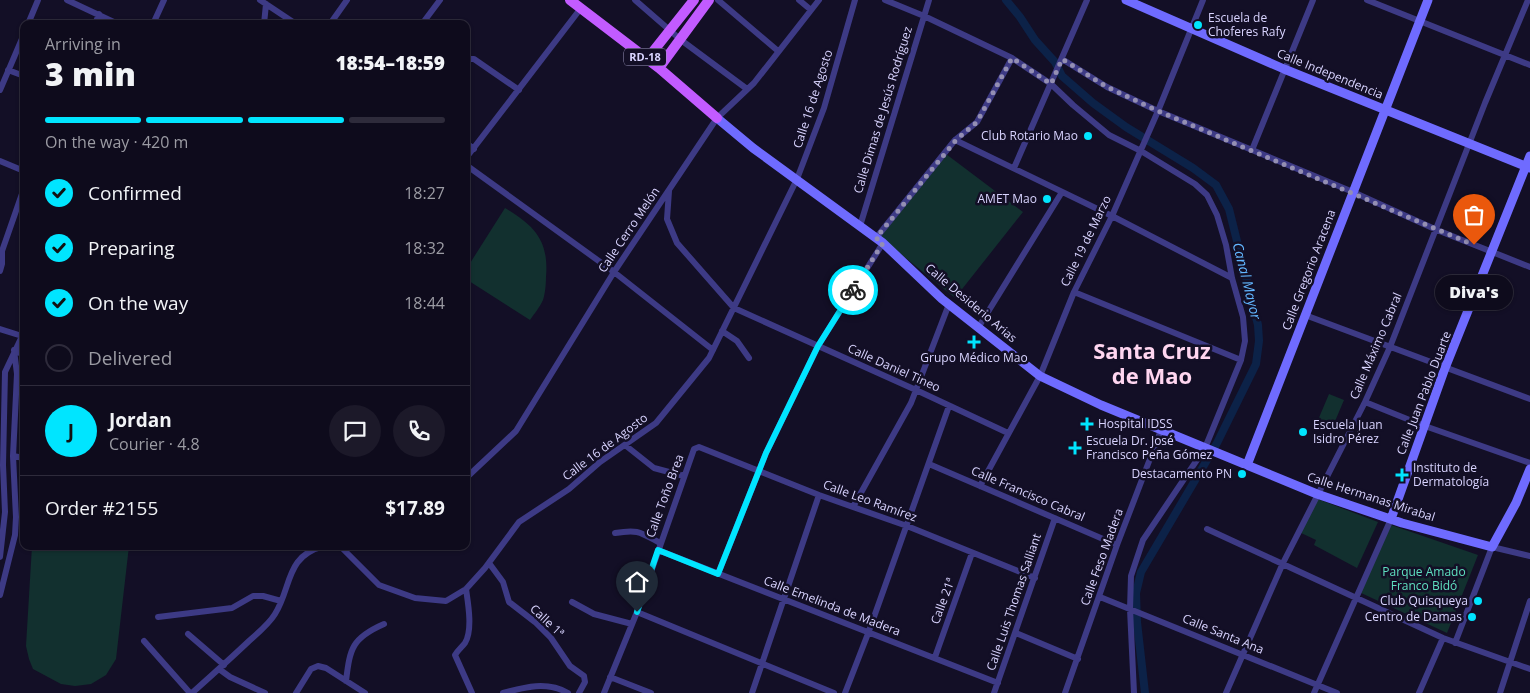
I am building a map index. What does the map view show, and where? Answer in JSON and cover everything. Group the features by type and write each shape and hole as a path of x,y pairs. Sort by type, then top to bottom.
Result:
{"main road":[{"name":"RD-18","path":"646,59 694,0"},
{"name":"RD-18","path":"659,68 710,0"},
{"name":"Calle Independencia","path":"1126,0 1284,69 1528,167"},
{"name":"Calle Gregorio Aracena","path":"1247,465 1428,0"},
{"name":"RD-18","path":"577,3 659,68 717,118"},
{"name":"Calle Desiderio Arias","path":"717,118 753,148 880,241 948,304 1040,376 1102,405 1207,449"},
{"name":"Calle Juan Pablo Duarte","path":"1391,519 1445,368 1528,167 1530,156"},
{"name":"Calle Hermanas Mirabal","path":"1207,449 1317,494 1391,519 1492,547"},
{"path":"1492,547 1516,503 1530,469"}],"street":[{"path":"30,20 38,0"},
{"path":"67,0 110,20"},
{"path":"156,20 164,0"},
{"path":"333,20 347,0"},
{"path":"425,20 440,0"},
{"path":"635,0 681,40 747,89"},
{"path":"718,0 778,51"},
{"path":"799,0 811,10"},
{"name":"Calle Cerro Melón","path":"470,474 516,431 614,272 717,118 747,89 819,0"},
{"name":"Calle 16 de Agosto","path":"343,550 380,585 415,598 446,600 466,589 489,563 519,522 569,489 600,462 656,423 709,358 797,179 824,108 855,0"},
{"path":"885,0 924,16 1012,58 1051,84 1109,135 1141,151 1195,184 1207,195 1217,215 1243,317 1245,341 1241,360 1207,449 1143,540 1131,576 1134,693"},
{"name":"Calle Dimas de Jesús Rodríguez","path":"860,226 929,0"},
{"path":"1014,168 1086,0"},
{"name":"Calle 19 de Marzo","path":"980,486 1040,376 1074,292 1112,216 1141,151 1203,0"},
{"path":"1252,150 1313,0"},
{"path":"1367,0 1530,65"},
{"name":"Calle Máximo Cabral","path":"1226,693 1283,563 1365,402 1390,347 1528,0"},
{"path":"263,2 264,20"},
{"path":"263,2 290,20"},
{"path":"470,154 519,90 577,3"},
{"path":"97,20 99,14"},
{"path":"0,90 20,43"},
{"path":"718,574 766,453 818,346 880,241 956,140 977,122 1012,58"},
{"path":"470,59 474,59 519,90"},
{"path":"1061,60 1107,87 1158,111 1353,192 1437,230 1530,267"},
{"path":"8,70 20,74"},
{"path":"956,140 1112,216 1232,278"},
{"path":"470,146 474,149"},
{"path":"0,161 20,168"},
{"path":"470,168 614,272 713,350"},
{"name":"Calle Daniel Tineo","path":"669,191 668,219 677,243 734,308 1008,433"},
{"path":"978,328 1062,192"},
{"path":"0,270 2,251 20,199"},
{"path":"1074,292 1241,360"},
{"path":"853,507 911,404 948,304"},
{"path":"1305,315 1530,399"},
{"path":"0,329 20,333"},
{"path":"722,331 737,341 750,358"},
{"path":"0,557 5,512 3,465 5,372 20,339"},
{"path":"14,350 20,353"},
{"path":"0,594 14,535 16,517 14,456 17,374 14,350"},
{"path":"1365,402 1530,463"},
{"path":"845,693 869,632 949,406"},
{"name":"Calle Feso Madera","path":"1065,693 1117,545 1161,430"},
{"path":"625,445 654,468 684,476"},
{"name":"Calle Leo Ramírez","path":"696,447 819,495 907,526 1035,578"},
{"name":"Calle Toño Brea","path":"604,693 637,612 684,476 696,447"},
{"path":"14,456 20,457"},
{"name":"Calle Francisco Cabral","path":"929,464 1117,545"},
{"path":"752,693 782,599 819,495"},
{"name":"Calle Luis Thomas Salliant","path":"994,693 1055,518"},
{"name":"Calle Juan Pablo Duarte","path":"1314,693 1391,519"},
{"path":"1206,529 1443,638 1530,669"},
{"name":"Calle Emelinda de Madera","path":"615,533 632,530 641,533 659,547 718,574 998,683"},
{"path":"1455,643 1492,547"},
{"name":"Calle Hermanas Mirabal","path":"1492,547 1530,556"},
{"path":"144,641 191,693 276,614 297,563 312,550"},
{"name":"Calle 21ª","path":"935,657 972,553"},
{"name":"Calle 1ª","path":"489,563 503,582 509,602 552,638 570,666 584,676 585,682 579,693"},
{"path":"466,589 469,613 468,635 466,642 455,656 472,693"},
{"path":"158,617 232,608 253,596 262,596 281,601"},
{"name":"Calle Santa Ana","path":"1100,597 1338,693"},
{"path":"1500,693 1530,601"},
{"path":"572,602 594,614 632,624"},
{"path":"637,612 834,693"},
{"path":"346,681 351,651 358,639 367,631 384,624"},
{"path":"1016,633 1078,659"},
{"path":"188,634 230,677 265,693"},
{"path":"1419,693 1443,638"},
{"path":"296,693 304,678 314,667 322,666 361,692"},
{"path":"610,677 650,693"},
{"path":"503,693 538,685 563,690 568,693"}],"green space":[{"path":"946,154 1023,212 955,298 880,237"},
{"path":"505,208 532,228 542,244 545,254 546,280 544,298 530,320 470,282 470,263"},
{"path":"1329,394 1344,400 1333,426 1318,420"},
{"path":"1315,498 1378,522 1357,568 1314,545 1316,540 1299,532"},
{"name":"Parque Amado Franco Bidó","path":"1391,525 1478,555 1447,633 1359,592"},
{"path":"32,550 129,550 116,659 106,675 91,684 75,686 61,684 33,669 26,646"}],"waterway":[{"name":"Canal Mayor","path":"1006,0 1035,40 1055,62 1062,76 1093,103 1126,127 1193,168 1216,185 1229,209 1258,325 1259,341 1256,364 1217,443 1141,572 1136,593 1137,622 1145,693"}],"way so far":[{"path":"853,290 883,243 876,238 930,169 956,140 977,122 1012,58 1051,84 1062,59 1107,87 1158,111 1353,192 1474,245"}],"place":[{"name":"Escuela de Choferes Rafy","path":"1198,25"},
{"name":"Club Rotario Mao","path":"1088,136"},
{"name":"AMET Mao","path":"1047,199"},
{"name":"Diva's","path":"1474,245"},
{"name":"Grupo Médico Mao","path":"974,342"},
{"name":"Hospital IDSS","path":"1087,424"},
{"name":"Escuela Juan Isidro Pérez","path":"1303,432"},
{"name":"Escuela Dr. José Francisco Peña Gómez","path":"1075,448"},
{"name":"Destacamento PN","path":"1242,474"},
{"name":"Instituto de Dermatología","path":"1402,475"},
{"name":"Club Quisqueya","path":"1478,601"},
{"name":"Centro de Damas","path":"1472,617"}],"district":[{"name":"Santa Cruz de Mao","path":"1152,364"}],"route":[{"path":"637,612 658,550 718,574 766,453 818,346 853,290"}]}
